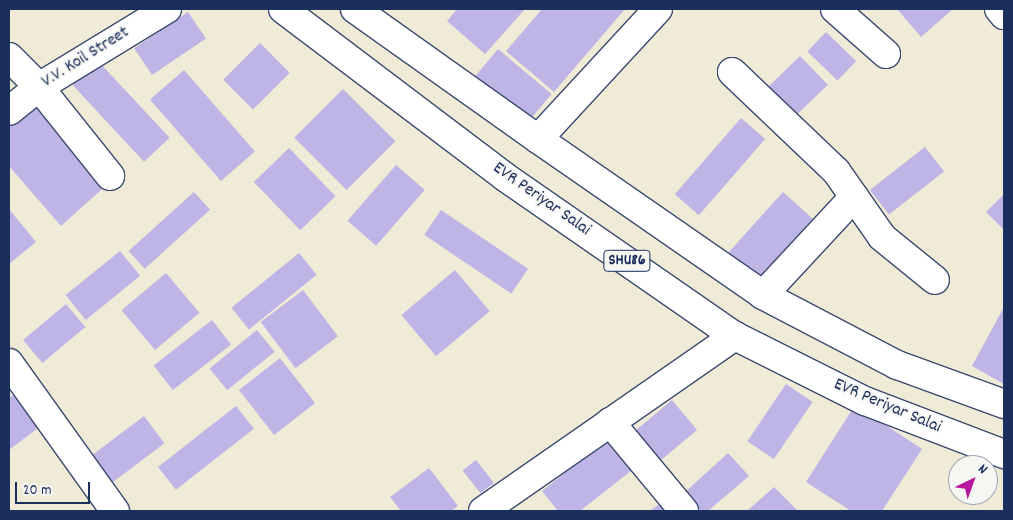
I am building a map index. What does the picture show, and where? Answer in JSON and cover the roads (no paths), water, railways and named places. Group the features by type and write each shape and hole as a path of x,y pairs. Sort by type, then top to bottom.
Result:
{"street":[{"name":"V.V. Koil Street","path":"9,111 39,87 167,9"},
{"name":"EVR Periyar Salai","path":"283,9 506,176 735,336 865,401 1004,454"},
{"name":"SHU86","path":"355,9 763,295 897,365 1004,404"},
{"path":"538,139 658,9"},
{"path":"835,9 886,54"},
{"path":"999,9 1004,15"},
{"path":"9,57 39,87 110,176"},
{"path":"732,72 836,170 882,237 935,280"},
{"path":"763,295 854,198"},
{"path":"484,511 735,336"},
{"path":"9,363 115,511"},
{"path":"610,422 684,511"}]}
